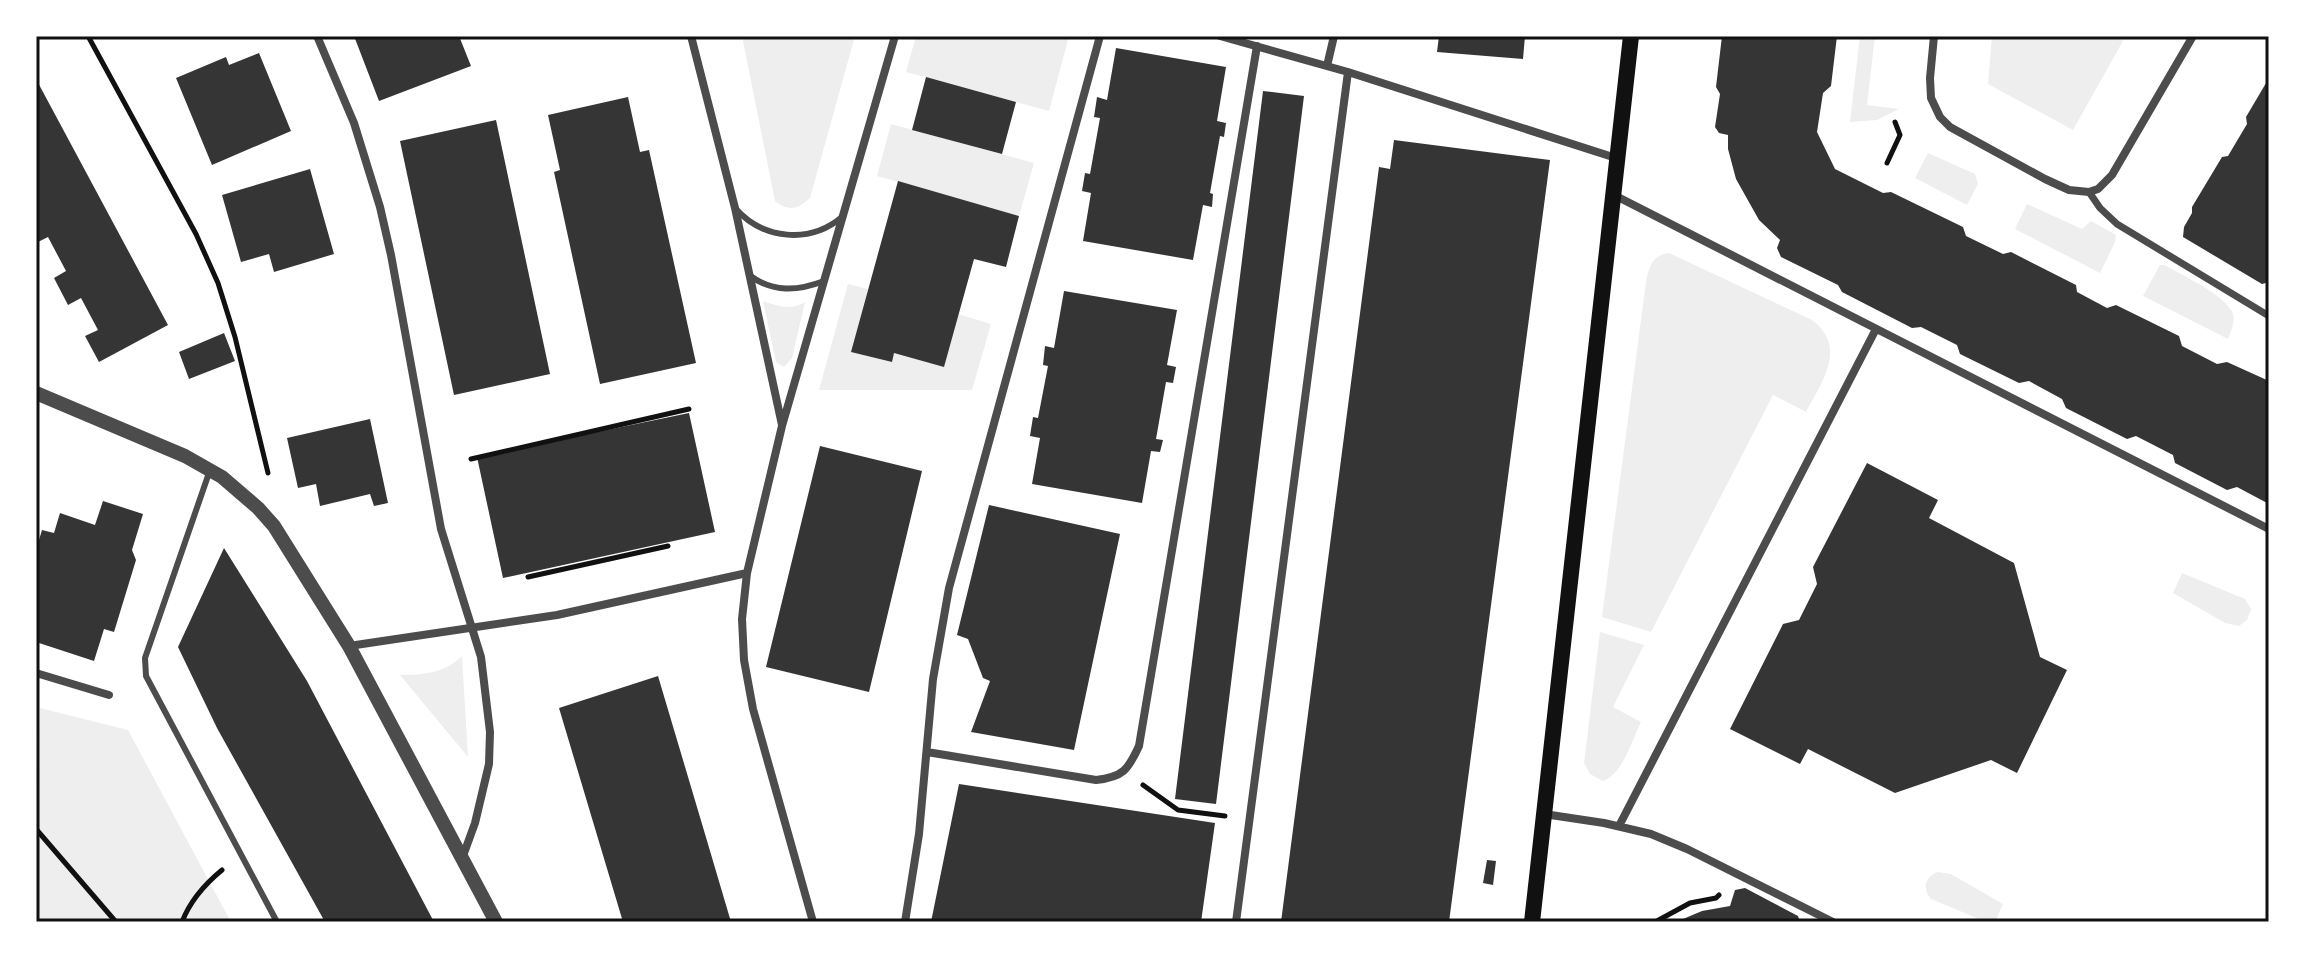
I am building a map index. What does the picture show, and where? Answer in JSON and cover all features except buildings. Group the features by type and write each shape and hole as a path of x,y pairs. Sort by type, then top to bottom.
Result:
{"main road":[{"path":"1532,922 1631,36"}],"street":[{"path":"317,36 354,123 380,207 441,529 481,657 490,732 489,764 475,823 463,856"},
{"path":"691,36 735,208 782,426"},
{"path":"813,922 751,697 744,660 742,619 747,573 782,426 895,36"},
{"path":"905,922 915,862 933,679 949,588 1100,36"},
{"path":"1220,36 1348,72 1616,158"},
{"path":"1327,66 1334,36"},
{"path":"1934,36 1930,90 1933,105 1942,120 2045,179 2069,190 2089,192 2098,189 2112,175 2193,36"},
{"path":"927,752 1096,780 1125,772 1139,746 1257,46"},
{"path":"1236,922 1348,72"},
{"path":"2089,192 2108,217 2124,229 2269,316"},
{"path":"1613,194 2269,529"},
{"path":"1619,826 1876,329"},
{"path":"36,393 169,449 210,470 239,490 274,526 349,646 496,922"},
{"path":"349,646 557,615 747,573"},
{"path":"36,673 109,695"},
{"path":"1543,814 1651,834 1833,922"}],"lane":[{"path":"735,208 762,228 791,236 830,228 843,217"},
{"path":"749,275 765,286 783,289 824,281"},
{"path":"210,470 148,649 145,667 149,683 277,922"}],"path":[{"path":"88,36 196,234 218,283 268,473"},
{"path":"1887,163 1900,135 1895,122"},
{"path":"471,459 689,409"},
{"path":"528,577 668,546"},
{"path":"1125,772 1178,810 1250,820"},
{"path":"36,829 116,922"},
{"path":"182,922 207,882 241,854"},
{"path":"1655,922 1690,903 1716,898"}],"shaded area":[{"path":"742,36 855,36 810,198 797,207 785,207 775,201"},
{"path":"916,36 1069,36 1049,111 906,72"},
{"path":"1860,36 1875,36 1867,105 1899,109 1877,120 1850,122"},
{"path":"1992,36 2114,36 2123,41 2073,130 1988,84"},
{"path":"891,124 1034,163 1019,216 877,176"},
{"path":"1928,153 1975,174 1978,184 1967,205 1915,178"},
{"path":"2027,204 2082,229 2091,221 2116,235 2100,273 2015,229"},
{"path":"1669,253 1812,320 1823,330 1830,353 1824,377 1806,412 1773,395 1651,632 1602,617 1646,282 1655,259"},
{"path":"2160,265 2203,286 2223,300 2233,314 2228,339 2143,296"},
{"path":"848,284 868,289 852,352 891,362 894,353 944,366 958,314 991,324 972,390 819,390"},
{"path":"763,301 789,307 805,302 792,358 784,367 776,362"},
{"path":"2182,573 2245,599 2251,609 2247,620 2239,626 2225,623 2173,593"},
{"path":"1600,632 1644,645 1613,707 1641,722 1621,764 1603,781 1590,774 1584,763"},
{"path":"462,656 468,757 400,675 433,672"},
{"path":"40,708 128,730 231,922 38,922"},
{"path":"1938,872 1951,874 2003,904 1995,922 1986,922 1931,899 1926,883 1930,876"}]}
